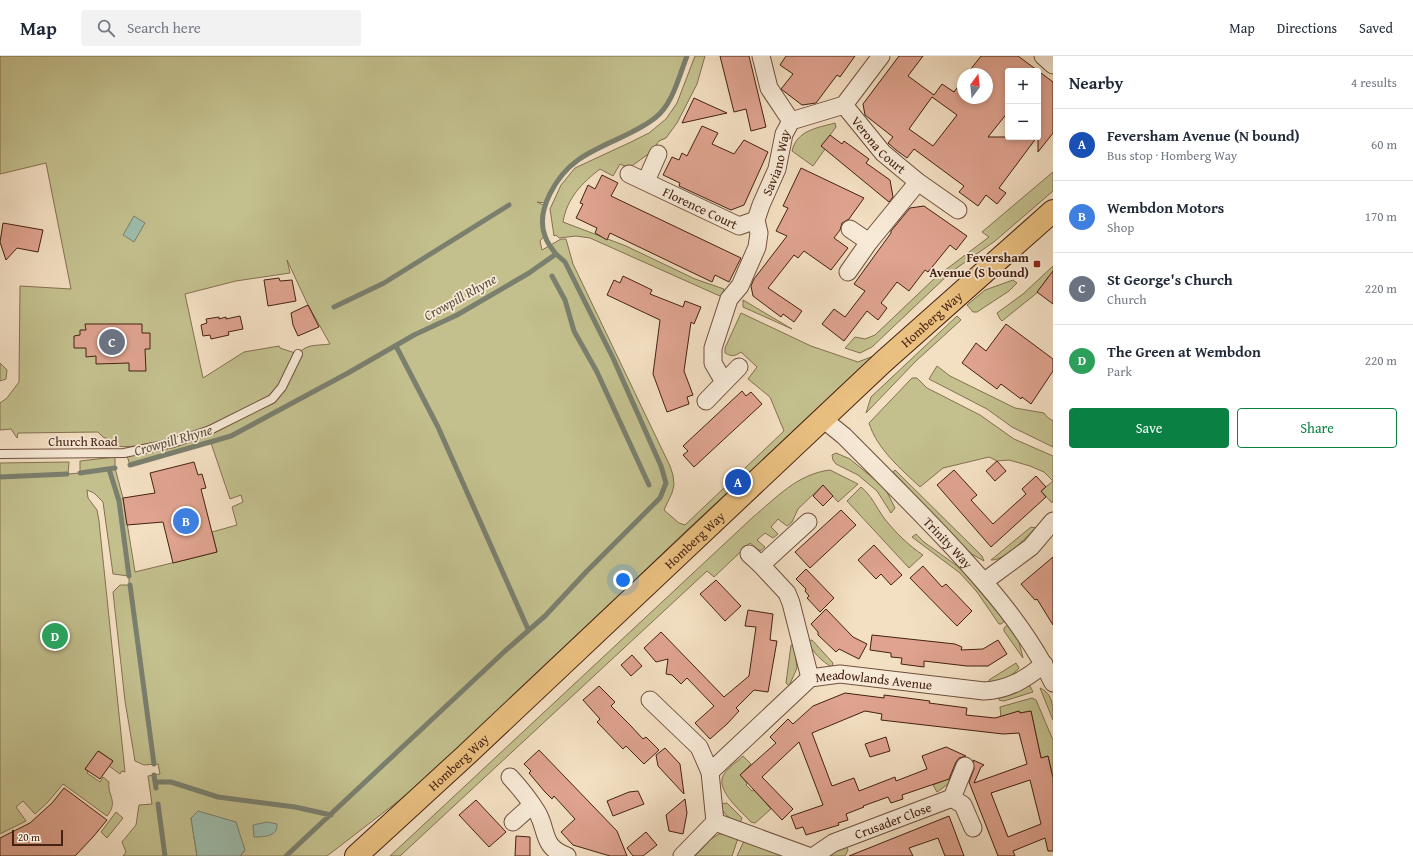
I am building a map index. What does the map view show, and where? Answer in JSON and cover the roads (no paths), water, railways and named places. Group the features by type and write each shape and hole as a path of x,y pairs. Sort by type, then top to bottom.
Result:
{"main road":[{"name":"Homberg Way","path":"356,856 464,757 823,419 1053,211"}],"street":[{"path":"761,56 769,88 791,121"},
{"path":"844,105 881,56"},
{"path":"1043,56 1053,65"},
{"name":"Saviano Way","path":"724,382 713,363 713,348 729,300 740,286 758,247 759,233 756,220 760,205 777,169 784,134 791,121 844,105"},
{"name":"Verona Court","path":"844,105 883,153 918,182 958,210"},
{"path":"646,181 658,154"},
{"name":"Florence Court","path":"629,174 739,226 756,220"},
{"name":"Verona Court","path":"848,272 869,242 918,182"},
{"path":"850,230 869,242"},
{"path":"706,401 739,367"},
{"name":"Trinity Way","path":"823,419 855,447 985,581 1014,618 1044,664 1053,683"},
{"path":"808,522 755,559 787,593 791,603 810,678"},
{"path":"985,581 1031,547 1053,522"},
{"name":"Meadowlands Avenue","path":"710,772 810,678 840,674 984,691 999,690 1029,676 1044,664"},
{"path":"650,700 699,747 710,772 715,822 682,856"},
{"path":"965,766 952,798 963,805 972,828"},
{"path":"510,777 538,813 550,846 557,852 566,856"},
{"name":"Crusader Close","path":"814,856 833,843 952,798"},
{"path":"514,822 532,804"},
{"path":"715,822 808,856"}],"lane":[{"name":"Church Road","path":"0,454 124,453 174,443 210,430 272,399 282,387 298,354"}],"waterway":[{"name":"Crowpill Rhyne","path":"130,465 231,436 348,373 414,335 457,315 529,273 556,254 547,241 543,226 543,215 546,204 556,184 578,160 587,154 637,130 655,118 671,98 687,56"},
{"path":"334,307 384,283 509,205"},
{"path":"286,856 505,651 545,616 587,571 660,498 666,483 661,466 613,358 565,262 556,254"},
{"path":"552,276 565,300 574,331 597,372 649,485"},
{"path":"396,346 438,427 528,629"},
{"name":"Crowpill Rhyne","path":"80,473 115,468"},
{"path":"109,469 119,501 129,576"},
{"name":"Crowpill Rhyne","path":"0,477 67,474"},
{"path":"130,585 154,764"},
{"path":"154,775 156,788"},
{"path":"156,782 171,782 218,797 295,807 331,815"},
{"path":"158,804 165,856"}],"place":[{"name":"Feversham Avenue (S bound)","path":"1037,264"},
{"name":"St George's Church","path":"112,342"},
{"name":"Feversham Avenue (N bound)","path":"738,482"},
{"name":"Wembdon Motors","path":"186,521"},
{"name":"The Green at Wembdon","path":"55,636"}]}
